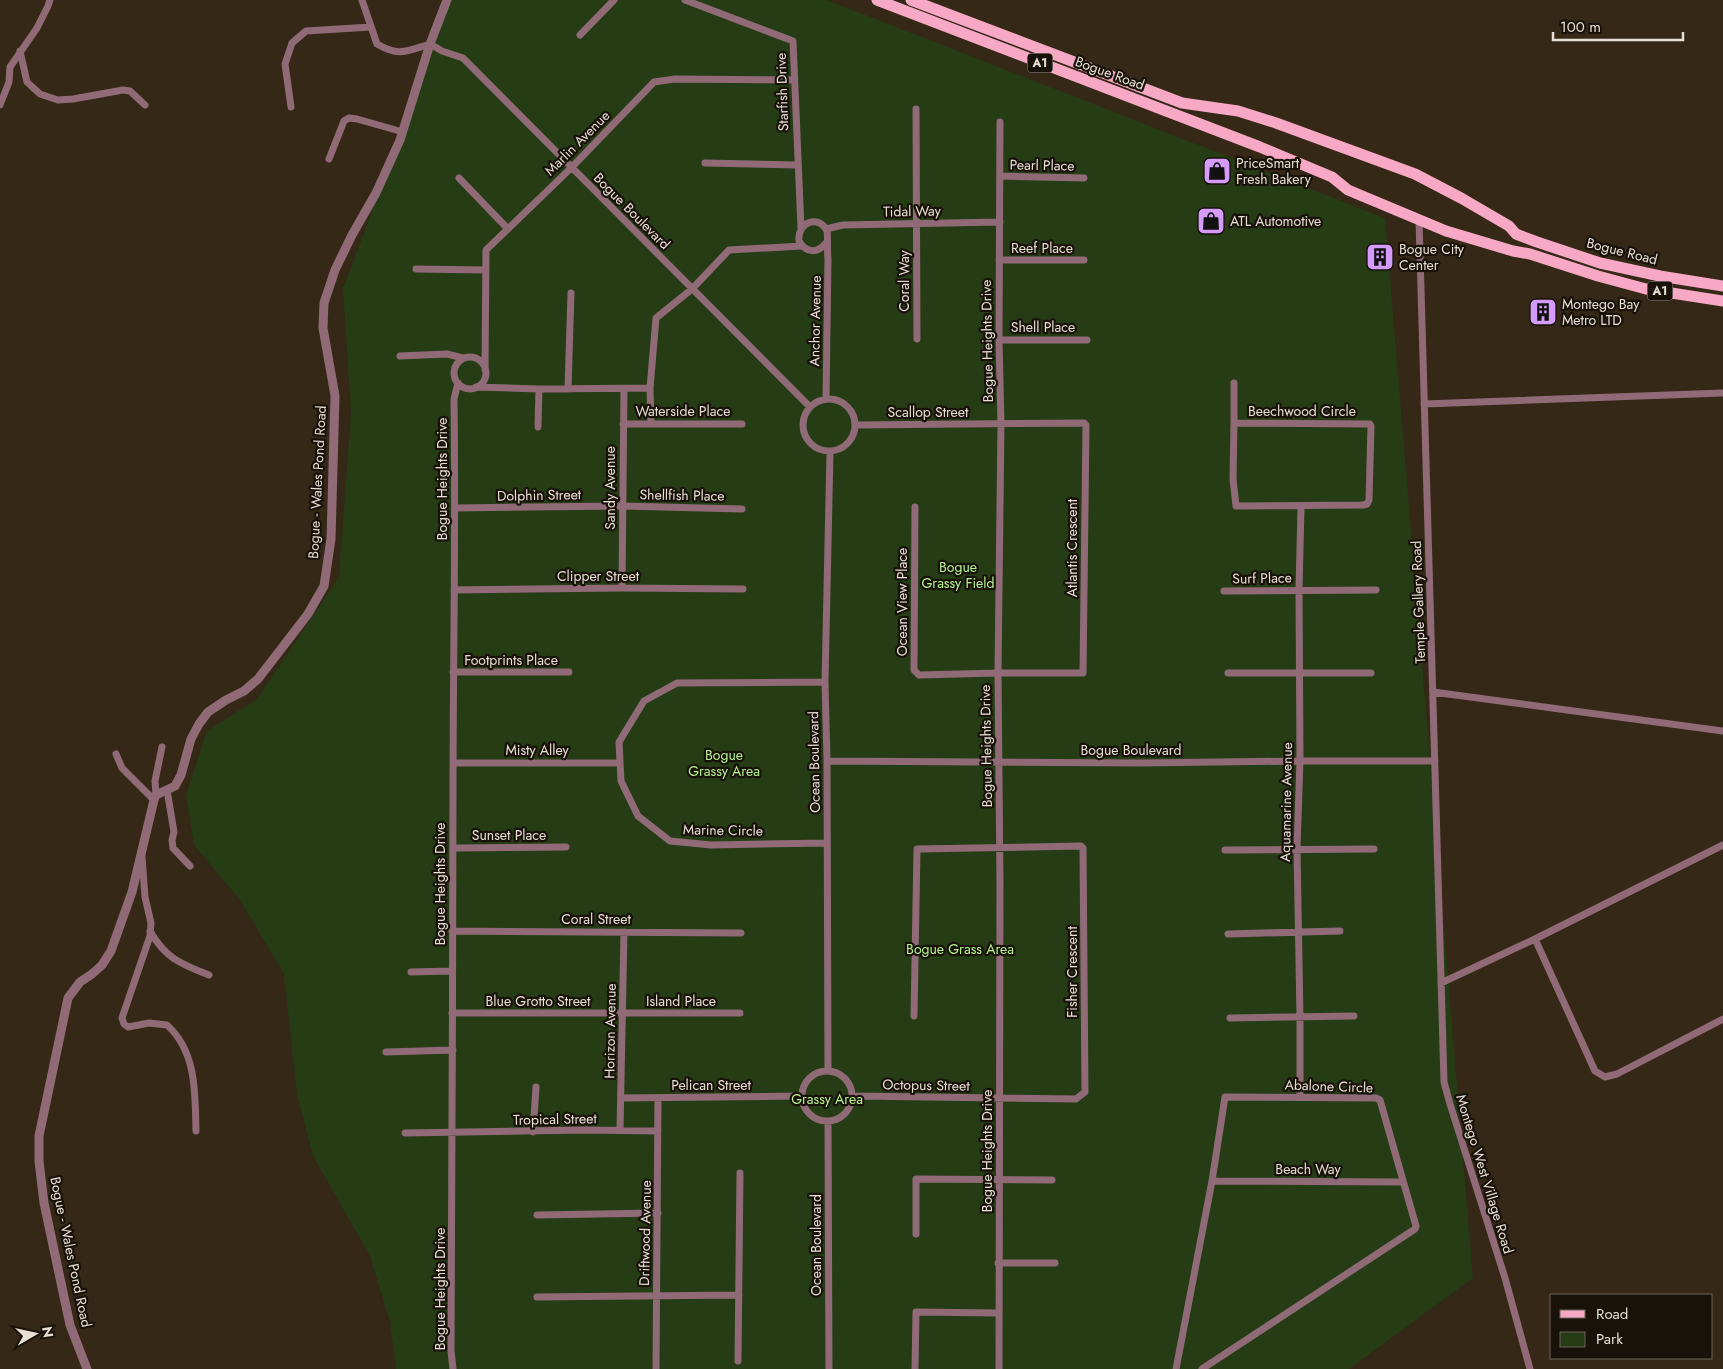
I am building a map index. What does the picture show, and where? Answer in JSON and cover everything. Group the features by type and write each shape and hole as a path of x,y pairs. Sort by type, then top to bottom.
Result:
{"main road":[{"name":"Bogue Road","path":"877,0 1205,125 1332,177 1348,190 1446,231 1646,289 1723,302"},
{"name":"Bogue Road","path":"911,0 1182,103 1238,112 1276,123 1414,174 1461,198 1509,226 1516,234 1600,263 1660,276 1723,286"}],"street":[{"path":"0,105 9,82 10,67 37,28 50,0"},
{"path":"362,0 377,44 388,51 402,52 430,44"},
{"name":"Bogue - Wales Pond Road","path":"87,1369 70,1325 47,1218 39,1162 39,1136 68,998 80,982 102,965 111,951 132,892 155,797 175,786 181,775 191,739 199,724 208,712 244,691 258,679 308,614 324,586 331,539 335,396 323,328 324,303 335,270 376,193 403,132 430,44 447,0"},
{"path":"580,35 614,0"},
{"name":"Starfish Drive","path":"685,0 793,41 793,80 801,228"},
{"path":"290,107 285,64 292,43 306,32 371,26"},
{"name":"Bogue Boulevard","path":"430,44 442,51 463,58 810,407"},
{"path":"20,51 27,82 40,94 58,100 123,90 130,91 145,105"},
{"name":"Marlin Avenue","path":"485,374 486,250 571,168 654,82 675,79 793,80"},
{"name":"Coral Way","path":"916,109 917,339"},
{"path":"329,159 344,121 349,118 356,118 403,132"},
{"name":"Bogue Heights Drive","path":"999,1369 1000,848 998,673 1001,424 999,340 1000,122"},
{"path":"705,163 797,165"},
{"name":"Pearl Place","path":"1000,176 1084,178"},
{"path":"459,178 508,228"},
{"name":"Temple Gallery Road","path":"1419,220 1441,983"},
{"name":"Tidal Way","path":"826,229 843,226 1000,222"},
{"path":"807,223 821,224 826,229 828,236 826,244 814,252 807,250 802,246 798,236 801,228 807,223"},
{"name":"Anchor Avenue","path":"826,244 828,259 826,399"},
{"path":"651,424 650,388 656,318 692,289 729,250 802,246"},
{"name":"Reef Place","path":"999,260 1084,260"},
{"path":"416,269 486,270"},
{"path":"568,389 571,293"},
{"name":"Shell Place","path":"999,340 1087,340"},
{"path":"400,356 447,354 463,358 474,357 486,346"},
{"path":"447,354 456,366"},
{"path":"474,357 482,363 492,389"},
{"path":"463,358 456,366 454,375 458,383 466,388 650,388"},
{"path":"474,388 483,381 485,374"},
{"name":"Bogue Heights Drive","path":"454,1369 451,1351 453,1133 452,848 456,508 454,400 458,383"},
{"path":"1234,383 1234,424"},
{"name":"Bogue Heights Drive","path":"454,400 474,388"},
{"path":"538,427 539,389"},
{"name":"Sandy Avenue","path":"622,588 624,389"},
{"path":"1424,404 1723,393"},
{"path":"826,399 835,399 843,403 854,416 855,425 851,441 845,447 830,452 821,451 813,447 803,432 802,423 810,407 820,400 826,399"},
{"name":"Waterside Place","path":"623,424 742,424"},
{"name":"Scallop Street","path":"855,425 1001,424"},
{"name":"Atlantis Crescent","path":"998,673 1081,674 1084,671 1085,424 1001,424"},
{"name":"Beechwood Circle","path":"1234,424 1370,424 1369,500 1367,504 1301,507 1236,506 1233,479 1234,424"},
{"name":"Ocean Boulevard","path":"828,1071 825,682 830,452"},
{"name":"Dolphin Street","path":"456,508 622,506"},
{"name":"Shellfish Place","path":"622,506 742,509"},
{"name":"Ocean View Place","path":"915,506 914,670 919,675 998,673"},
{"name":"Aquamarine Avenue","path":"1300,1097 1296,849 1300,761 1299,590 1301,507"},
{"name":"Clipper Street","path":"454,590 743,589"},
{"name":"Surf Place","path":"1224,591 1376,590"},
{"name":"Footprints Place","path":"454,672 569,672"},
{"path":"1228,673 1371,673"},
{"name":"Marine Circle","path":"825,682 676,683 644,701 620,742 620,763 621,781 638,816 670,841 711,845 827,843"},
{"path":"1433,692 1723,731"},
{"path":"155,797 155,781 162,748"},
{"path":"116,754 122,768 155,797"},
{"name":"Bogue Boulevard","path":"827,761 1142,763 1435,761"},
{"name":"Misty Alley","path":"453,763 620,763"},
{"path":"167,790 174,832 173,848 190,866"},
{"name":"Fisher Crescent","path":"999,1098 1076,1099 1085,1092 1083,848 1081,846 1000,848"},
{"path":"1441,983 1535,940 1723,846"},
{"name":"Sunset Place","path":"452,848 566,847"},
{"path":"914,1016 917,849 1000,848"},
{"path":"1225,850 1374,849"},
{"path":"141,854 150,931 147,947 122,1018 124,1024 128,1027 149,1023 167,1025 182,1042 191,1063 195,1092 196,1131"},
{"path":"150,931 158,944 179,963 209,976"},
{"name":"Coral Street","path":"452,931 741,933"},
{"path":"1228,934 1340,931"},
{"name":"Horizon Avenue","path":"620,1130 624,932"},
{"path":"1535,940 1595,1071 1605,1077 1617,1074 1723,1019"},
{"path":"411,972 452,971"},
{"name":"Montego West Village Road","path":"1441,983 1444,1082 1505,1278 1530,1369"},
{"name":"Blue Grotto Street","path":"452,1014 623,1014"},
{"name":"Island Place","path":"623,1014 740,1014"},
{"path":"1230,1018 1354,1016"},
{"path":"386,1052 452,1050"},
{"path":"828,1071 843,1076 852,1088 853,1096 848,1111 843,1117 828,1122 813,1118 804,1104 802,1096 803,1088 807,1081 813,1076 828,1071"},
{"path":"533,1132 536,1088"},
{"name":"Pelican Street","path":"621,1098 802,1096"},
{"name":"Octopus Street","path":"853,1096 999,1098"},
{"name":"Abalone Circle","path":"1176,1369 1212,1181 1225,1097 1376,1098 1380,1100 1416,1226 1412,1232 1202,1369"},
{"name":"Driftwood Avenue","path":"656,1369 658,1098"},
{"name":"Ocean Boulevard","path":"828,1122 829,1369"},
{"name":"Tropical Street","path":"405,1133 658,1131"},
{"path":"738,1361 740,1173"},
{"path":"916,1234 916,1179 1052,1180"},
{"name":"Beach Way","path":"1212,1181 1403,1182"},
{"path":"537,1215 658,1213"},
{"path":"998,1263 1055,1263"},
{"path":"537,1297 740,1296"},
{"path":"915,1369 916,1312 998,1313"}],"green space":[{"path":"451,0 827,0 1385,218 1473,1278 1349,1369 396,1369 390,1322 370,1256 313,1156 297,1094 284,974 240,900 194,845 186,795 207,731 257,699 339,577 351,413 343,289"}],"place":[{"name":"PriceSmart Fresh Bakery","path":"1217,171"},
{"name":"ATL Automotive","path":"1211,221"},
{"name":"Bogue City Center","path":"1380,257"},
{"name":"Montego Bay Metro LTD","path":"1543,312"}],"park label":[{"name":"Bogue Grassy Field","path":"958,576"},
{"name":"Bogue Grassy Area","path":"724,764"},
{"name":"Bogue Grass Area","path":"960,949"},
{"name":"Grassy Area","path":"827,1099"}]}
